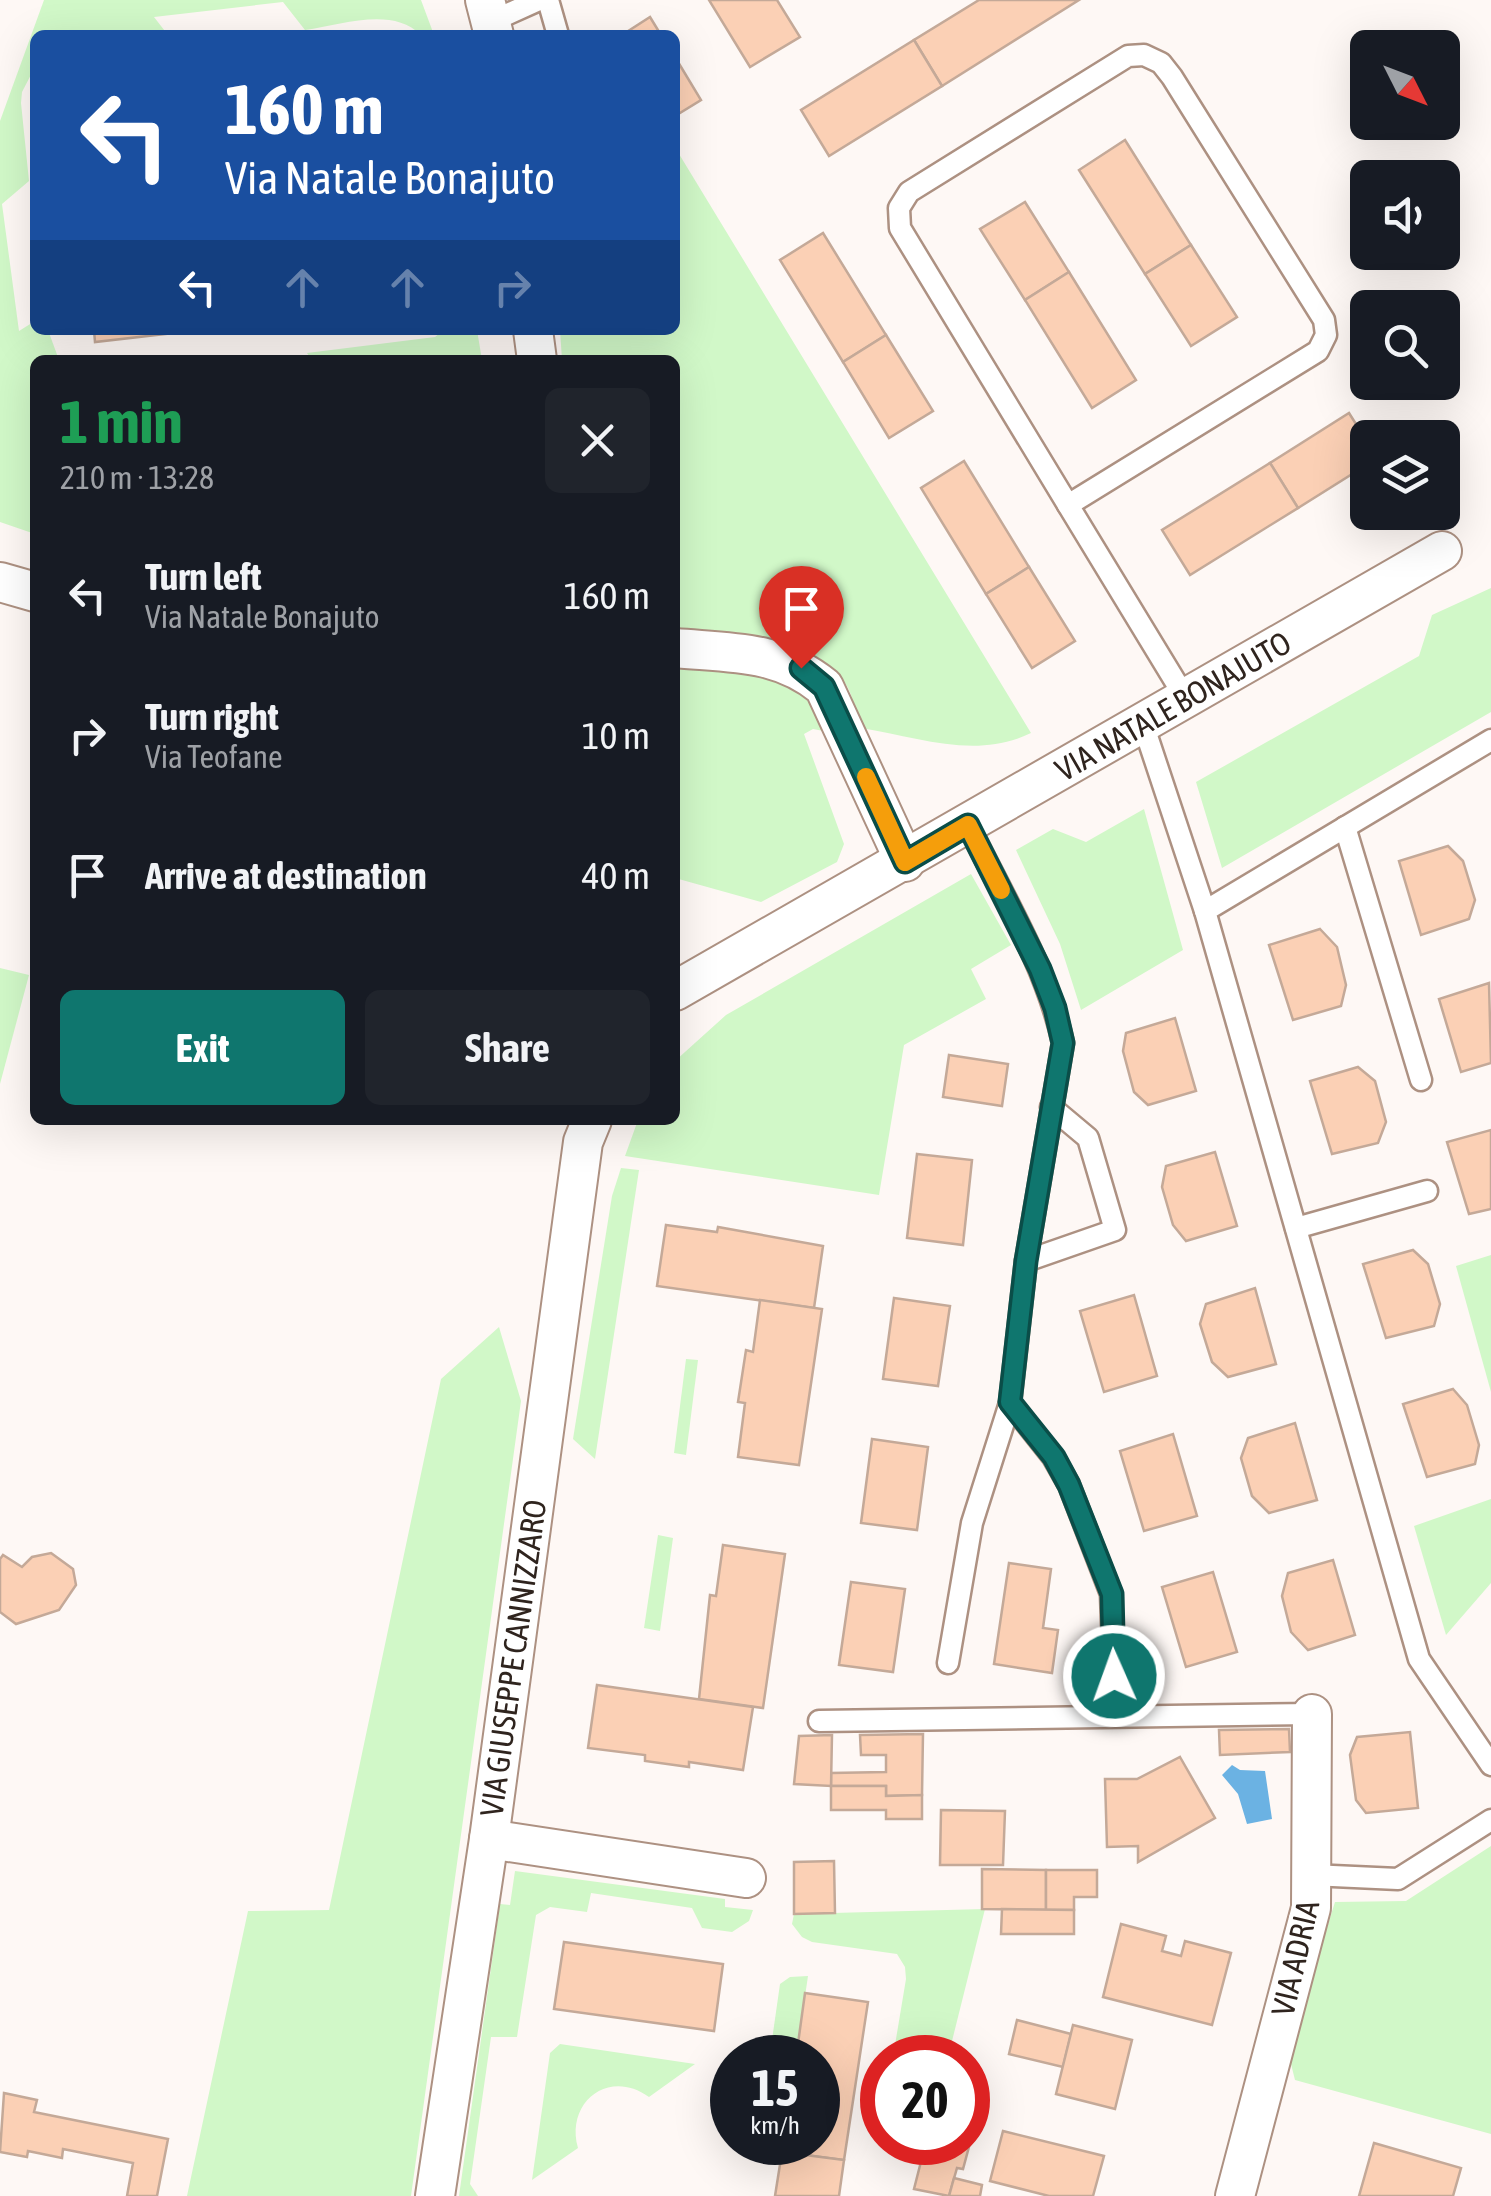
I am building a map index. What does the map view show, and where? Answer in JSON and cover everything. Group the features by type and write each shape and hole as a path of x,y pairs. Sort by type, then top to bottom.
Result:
{"street":[{"name":"VIA NATALE BONAJUTO","path":"905,862 1442,550"},
{"path":"0,582 30,591"},
{"path":"680,648 770,657 801,668 824,687 905,862 680,988"},
{"name":"VIA GIUSEPPE CANNIZZARO","path":"435,2196 583,1142 590,1125"},
{"name":"VIA ADRIA","path":"1236,2196 1311,1908 1312,1714"},
{"path":"488,1838 746,1878"}],"lane":[{"path":"490,19 539,0"},
{"path":"548,0 557,30"},
{"path":"1068,504 1318,350 1326,335 1324,320 1172,77 1161,63 1144,55 1128,56 910,192 899,208 900,228 1186,699"},
{"path":"1143,724 1205,911 1419,1659 1491,1765"},
{"path":"1205,911 1491,740"},
{"path":"948,1663 972,1523 1010,1402 1026,1261 1063,1043 1055,1008 968,825"},
{"path":"1345,828 1421,1080"},
{"path":"1026,1261 1115,1230 1088,1138 1051,1107"},
{"path":"1296,1228 1427,1191"},
{"path":"1010,1402 1054,1457 1069,1485 1112,1594 1114,1676"},
{"path":"818,1721 1312,1714"},
{"path":"1312,1875 1398,1879 1491,1820"}],"green space":[{"path":"44,0 421,0 432,30 414,30 381,19 305,30 283,2 154,17 164,30 33,30"},
{"path":"30,38 30,77 21,103 29,181 2,204 19,331 30,324 30,335 50,335 57,355 30,355 30,532 0,522 0,121"},
{"path":"680,156 1031,733 1010,741 968,746 861,728 845,683 810,654 767,640 680,634 680,355 562,355 560,335 680,335"},
{"path":"478,335 481,355 307,353"},
{"path":"1491,588 1491,712 1222,868 1196,782 1419,656 1432,615"},
{"path":"680,667 763,675 808,694 834,733 813,729 804,734 844,844 837,862 761,902 680,879"},
{"path":"1144,809 1183,950 1081,1010 1060,944 1016,850 1053,829 1086,842"},
{"path":"971,874 1011,945 971,969 986,999 904,1045 879,1195 625,1156 636,1125 680,1125 680,1056 726,1015"},
{"path":"0,968 29,975 0,1084"},
{"path":"621,1168 639,1170 595,1459 573,1439 612,1196"},
{"path":"1491,1255 1491,1392 1456,1266"},
{"path":"499,1327 521,1401 411,2196 187,2196 248,1911 329,1910 441,1379"},
{"path":"686,1359 698,1360 686,1455 674,1453"},
{"path":"1491,1499 1491,1583 1446,1635 1414,1526"},
{"path":"658,1535 673,1538 660,1631 644,1628"},
{"path":"1491,1846 1491,2134 1295,2080 1288,2052 1335,1902 1406,1901"},
{"path":"515,1871 725,1899 725,1907 753,1910 749,1921 732,1932 702,1928 692,1908 591,1893 587,1912 550,1907 536,1915 517,2037 491,2037 470,2184 478,2196 459,2196 500,1904 510,1905"},
{"path":"985,1909 954,2035 897,2035 906,1979 905,1967 897,1954 812,1942 792,1924 794,1914"},
{"path":"808,1976 799,2035 773,2035 780,1984 790,1977"},
{"path":"560,2044 695,2064 649,2097 619,2086 594,2094 578,2117 578,2148 532,2180 550,2053"}],"water":[{"path":"1232,1765 1240,1770 1265,1771 1272,1819 1247,1824 1238,1794 1222,1775"}],"building":[{"path":"709,0 777,0 800,37 750,67"},
{"path":"979,0 1079,0 942,86 914,40"},
{"path":"650,17 658,30 630,30"},
{"path":"914,40 942,86 829,156 801,110"},
{"path":"680,65 701,100 680,113"},
{"path":"1125,140 1191,245 1145,274 1079,170"},
{"path":"1025,202 1069,272 1025,300 980,229"},
{"path":"823,233 886,335 843,362 780,260"},
{"path":"1191,245 1237,317 1191,346 1145,274"},
{"path":"1069,272 1136,380 1092,408 1025,300"},
{"path":"94,335 156,335 95,342"},
{"path":"886,335 933,411 889,438 843,362"},
{"path":"1349,413 1353,420 1350,420 1350,475 1298,508 1270,463"},
{"path":"964,461 1029,567 986,594 921,488"},
{"path":"1270,463 1298,508 1190,575 1162,530"},
{"path":"1029,567 1075,641 1032,668 986,594"},
{"path":"1448,846 1463,861 1475,900 1469,919 1421,935 1399,861"},
{"path":"1320,929 1337,947 1346,985 1341,1006 1293,1020 1269,945"},
{"path":"1489,983 1491,1063 1461,1072 1439,999"},
{"path":"1175,1018 1196,1091 1148,1105 1134,1092 1123,1051 1126,1033"},
{"path":"949,1055 1008,1064 1002,1106 943,1097"},
{"path":"1358,1067 1375,1081 1386,1122 1378,1143 1332,1154 1310,1081"},
{"path":"1491,1130 1491,1209 1469,1214 1447,1142"},
{"path":"1215,1152 1237,1226 1186,1241 1173,1225 1162,1187 1166,1166"},
{"path":"917,1154 972,1160 963,1245 907,1238"},
{"path":"666,1225 717,1232 718,1227 823,1246 814,1308 657,1286"},
{"path":"1413,1250 1428,1264 1440,1304 1434,1326 1386,1338 1363,1264"},
{"path":"1255,1288 1276,1364 1228,1377 1212,1362 1200,1324 1206,1304"},
{"path":"1134,1295 1157,1376 1104,1392 1080,1311"},
{"path":"894,1298 950,1306 938,1386 883,1379"},
{"path":"760,1300 822,1309 799,1465 738,1457 745,1403 738,1402 746,1350 753,1352"},
{"path":"1453,1389 1467,1405 1479,1445 1475,1464 1427,1477 1403,1404"},
{"path":"1295,1423 1317,1500 1269,1513 1252,1496 1241,1458 1248,1438"},
{"path":"1173,1434 1197,1516 1144,1531 1120,1451"},
{"path":"872,1439 928,1447 917,1530 861,1523"},
{"path":"723,1545 785,1554 763,1708 699,1699 710,1595 716,1596"},
{"path":"51,1553 73,1569 76,1585 59,1610 16,1624 0,1612 0,1559 3,1555 22,1567 32,1557"},
{"path":"1333,1560 1355,1635 1308,1650 1291,1632 1282,1596 1288,1573"},
{"path":"1009,1563 1051,1569 1043,1628 1058,1630 1052,1673 994,1664"},
{"path":"1213,1572 1237,1652 1186,1667 1162,1587"},
{"path":"851,1582 905,1589 893,1672 839,1665"},
{"path":"597,1685 753,1707 743,1770 689,1762 689,1767 645,1761 645,1755 588,1748"},
{"path":"1289,1729 1290,1752 1220,1755 1219,1730"},
{"path":"1410,1732 1418,1808 1366,1813 1356,1800 1350,1755 1357,1737"},
{"path":"923,1734 922,1795 886,1796 886,1786 831,1786 831,1773 886,1772 886,1755 861,1755 860,1735"},
{"path":"832,1735 831,1786 794,1784 799,1736"},
{"path":"1180,1757 1215,1818 1138,1862 1138,1846 1107,1847 1105,1779 1137,1779"},
{"path":"831,1786 886,1786 886,1796 922,1795 922,1819 886,1819 886,1810 831,1810"},
{"path":"941,1810 1005,1811 1003,1865 940,1865"},
{"path":"834,1861 835,1913 794,1914 794,1862"},
{"path":"982,1869 1046,1870 1046,1910 982,1909"},
{"path":"1046,1870 1097,1870 1097,1897 1074,1897 1074,1910 1046,1910"},
{"path":"1002,1909 1074,1910 1074,1934 1001,1934"},
{"path":"1121,1924 1166,1936 1162,1951 1181,1956 1185,1941 1231,1953 1212,2025 1103,1997"},
{"path":"564,1942 723,1964 714,2031 554,2009"},
{"path":"805,1993 868,2002 844,2160 840,2159 840,2035 799,2035"},
{"path":"1017,2020 1071,2034 1063,2067 1009,2054"},
{"path":"1073,2025 1132,2040 1115,2109 1056,2094"},
{"path":"4,2093 37,2100 34,2112 168,2139 157,2196 127,2196 133,2163 63,2149 62,2158 28,2151 27,2157 0,2152"},
{"path":"1003,2131 1104,2156 1093,2196 1049,2196 990,2181"},
{"path":"1374,2143 1461,2168 1453,2196 1359,2196"},
{"path":"840,2159 844,2160 839,2196 775,2196 780,2165 840,2165"},
{"path":"920,2165 964,2165 963,2169 957,2168 949,2196 914,2189"},
{"path":"954,2178 982,2185 980,2196 949,2196"}],"slow traffic":[{"path":"866,777 905,862 968,825 1001,890"}],"route":[{"path":"801,668 824,687 905,862 968,825 1040,969 1055,1008 1063,1043 1026,1261 1010,1402 1054,1457 1069,1485 1112,1594 1114,1676"}]}
